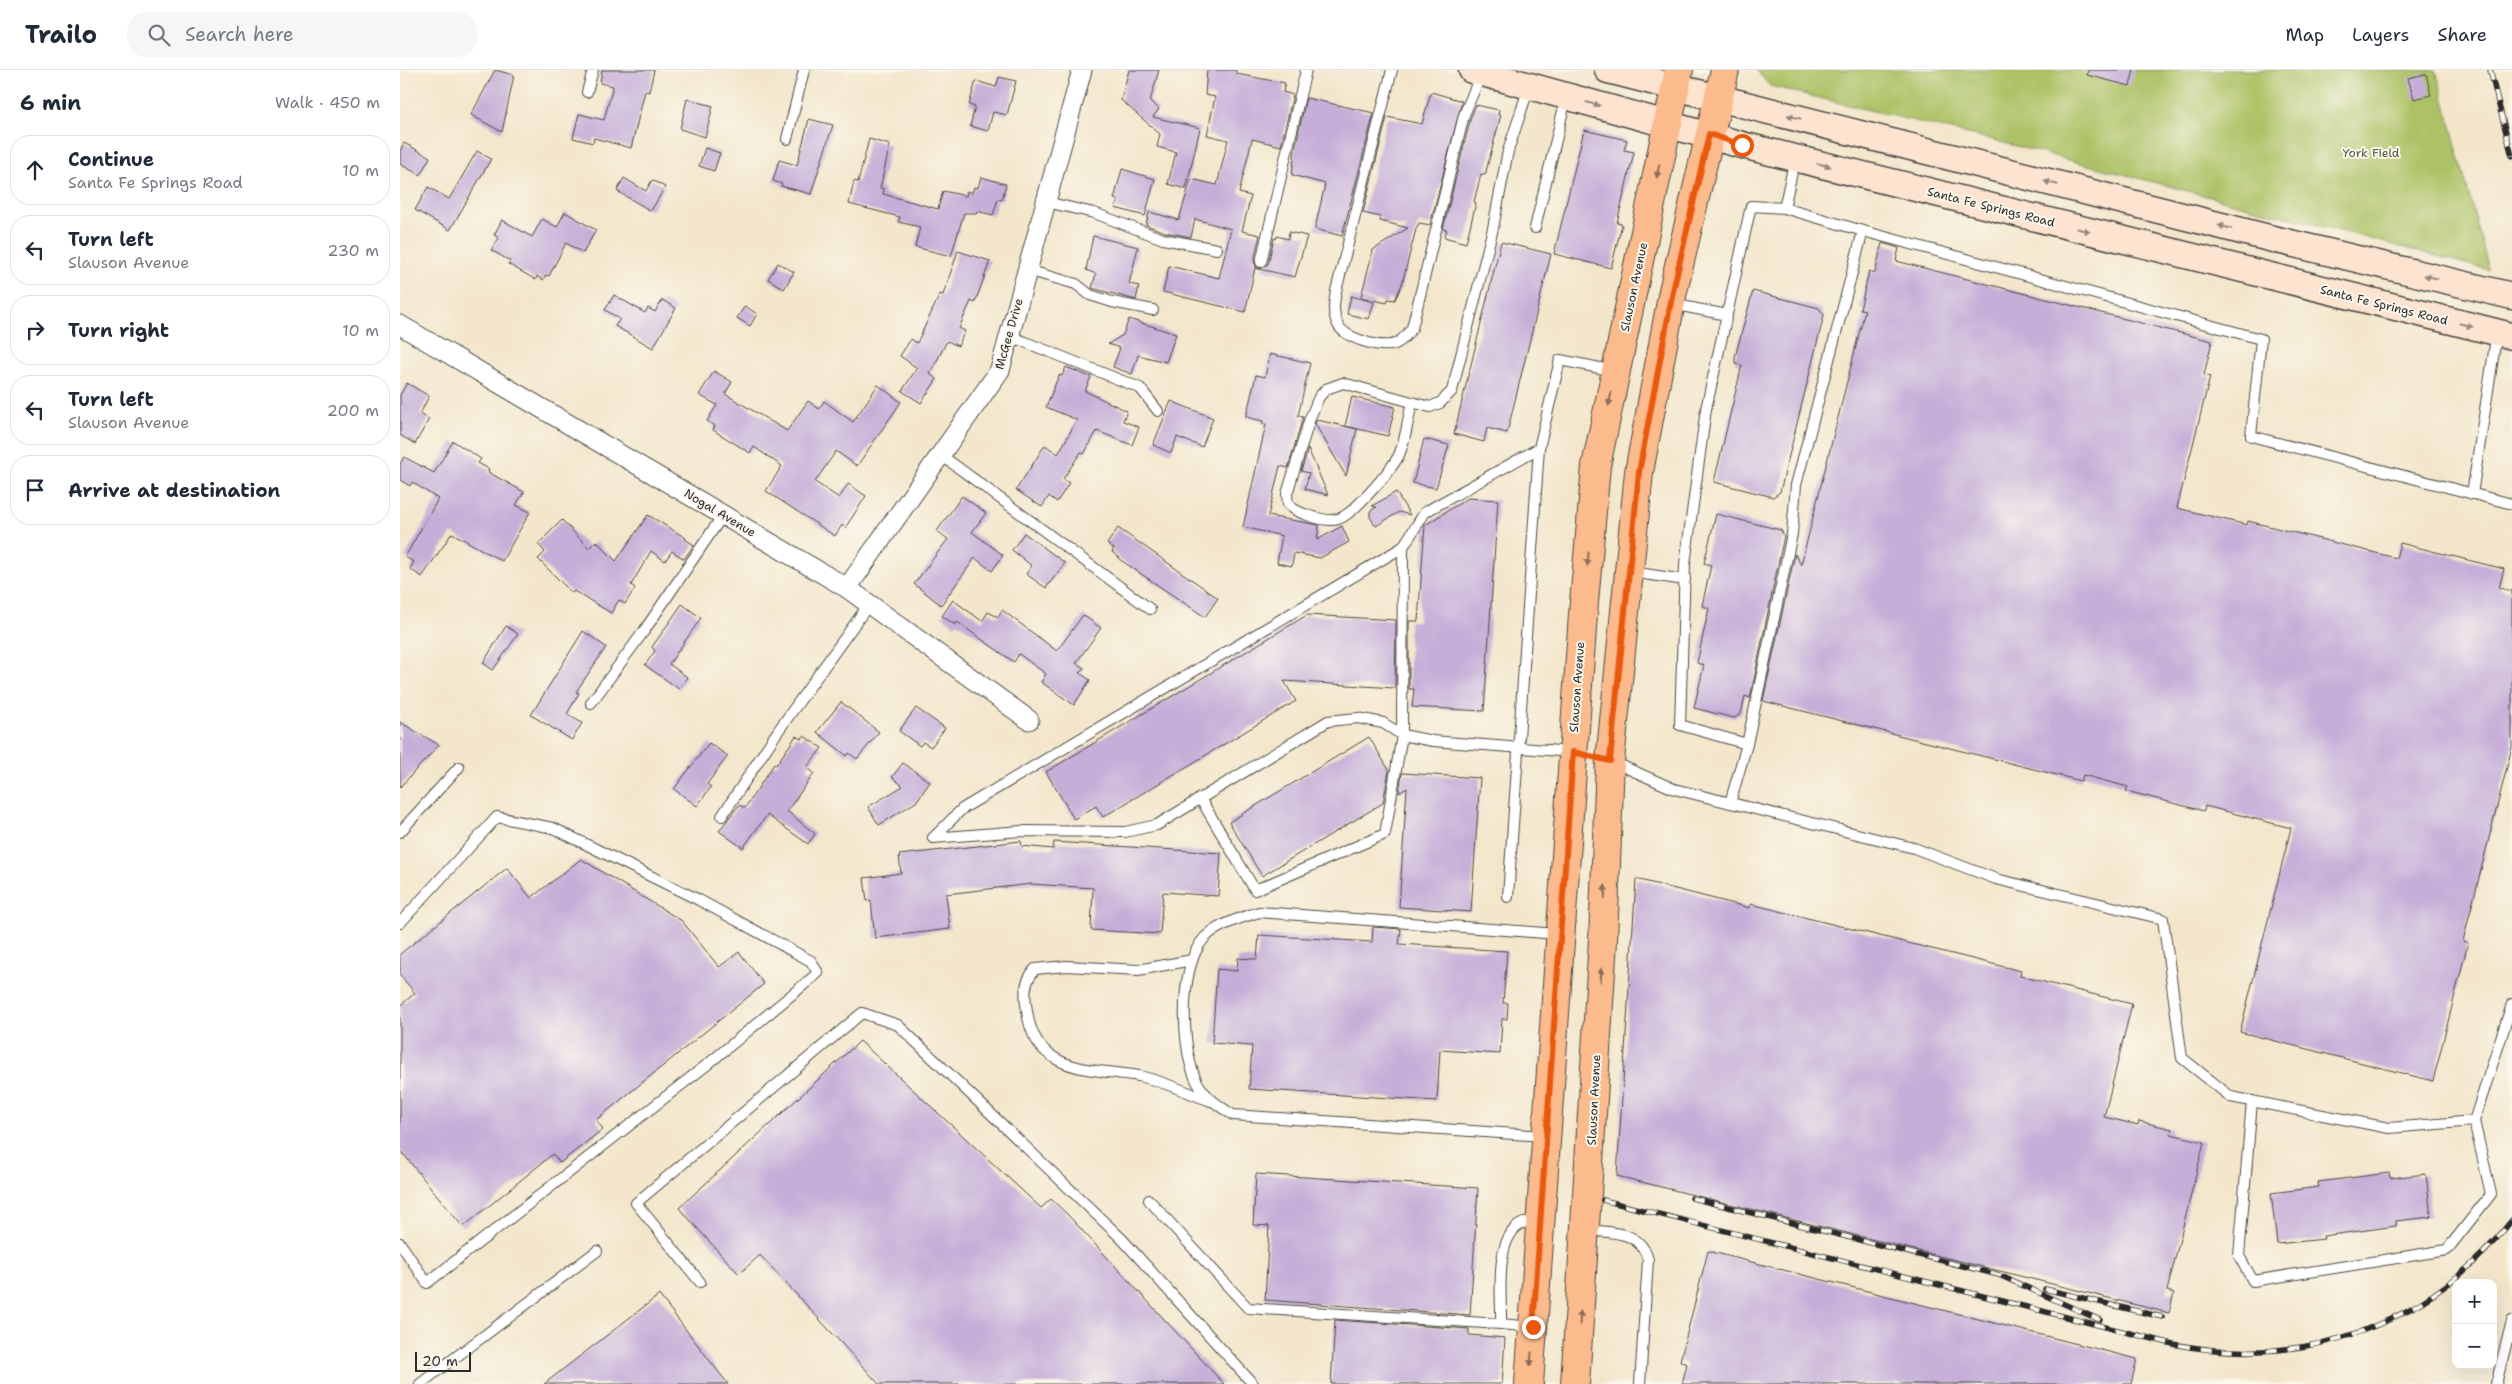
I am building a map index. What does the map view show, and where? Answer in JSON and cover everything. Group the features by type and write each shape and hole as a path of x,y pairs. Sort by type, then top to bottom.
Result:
{"main road":[{"path":"1608,70 1678,79 1718,98 2273,239 2512,296"},
{"name":"Slauson Avenue","path":"1575,1384 1603,940 1610,761 1639,472 1671,304 1725,70"},
{"name":"Santa Fe Springs Road","path":"1479,71 1566,97 1796,158 2265,276 2505,334"},
{"name":"Slauson Avenue","path":"1529,1384 1573,752 1596,466 1678,79"},
{"path":"2265,276 2273,239"},
{"path":"1573,752 1610,761"},
{"path":"1561,934 1603,940"}],"street":[{"name":"McGee Drive","path":"848,588 1000,370 1082,70"},
{"name":"Nogal Avenue","path":"400,325 848,588 1029,720"}],"lane":[{"path":"587,92 593,70"},
{"path":"787,139 804,70"},
{"path":"1261,262 1306,70"},
{"path":"1392,70 1336,291 1333,313 1338,326 1345,334 1374,344 1392,345 1412,328 1464,115 1479,71"},
{"path":"1412,402 1398,455 1377,485 1348,514 1332,520 1293,509 1288,504 1291,481 1310,418 1319,397 1326,389 1343,383 1412,402 1430,407 1440,403 1452,391 1493,228 1508,151 1529,86"},
{"path":"1535,228 1566,97"},
{"path":"1784,208 1796,158"},
{"path":"1046,202 1094,213 1163,239 1217,249"},
{"path":"1747,744 1680,725 1685,580 1706,409 1751,206 1784,208 1862,231 2261,339 2251,436 2512,504"},
{"path":"1730,803 1747,744 1792,534 1796,485 1862,231"},
{"path":"1027,270 1076,284 1090,295 1112,302 1153,310"},
{"path":"1671,304 1727,316"},
{"path":"2472,494 2505,334"},
{"path":"1010,336 1140,388 1158,411"},
{"path":"1508,897 1539,448 1560,360 1616,371"},
{"path":"1539,448 1425,512 1403,547 962,809 933,838 1022,831 1126,832 1157,825 1328,721 1358,718 1383,723 1402,735 1433,741 1573,752"},
{"path":"941,456 1150,609"},
{"path":"591,703 644,632 723,515"},
{"path":"1200,798 1255,890 1385,834 1402,735 1403,547"},
{"path":"1630,572 1685,580"},
{"path":"722,816 778,731 869,604"},
{"path":"1610,761 1674,789 1914,848 1996,879 2163,918 2182,1058 2231,1097 2389,1128 2474,1121"},
{"path":"400,832 459,767"},
{"path":"400,923 497,817 553,828 707,905 811,962 818,973 708,1064 427,1283 400,1243"},
{"path":"1211,1101 1194,1076 1186,1042 1184,994 1192,960 1209,934 1240,918 1259,912 1561,934"},
{"path":"1192,960 1138,970 1066,966 1035,969 1026,979 1029,1028 1039,1048 1064,1064 1095,1072 1140,1077 1211,1101 1233,1115 1546,1136"},
{"path":"2252,1101 2239,1256 2253,1281 2447,1250 2491,1194 2474,1121 2512,1004"},
{"path":"700,1282 636,1203 862,1013 898,1025 1122,1239 1253,1384"},
{"path":"1148,1200 1248,1308 1533,1327"},
{"path":"1501,1324 1503,1254 1508,1237 1518,1225 1541,1218"},
{"path":"1586,1230 1626,1235 1638,1240 1646,1249 1648,1260 1640,1384"},
{"path":"420,1384 598,1251"},
{"path":"2496,1384 2512,1321"}],"green space":[{"name":"York Field","path":"1756,70 2436,70 2489,270 1989,139 1770,86"}],"building":[{"path":"495,70 514,75 502,132 471,115"},
{"path":"602,70 654,70 649,92 645,91 631,148 594,138 593,143 573,138 579,114 604,120 613,86 600,83"},
{"path":"1129,70 1159,70 1150,101 1159,109 1153,117 1200,128 1186,189 1168,184 1176,152 1157,147 1160,134 1121,100"},
{"path":"1207,70 1236,70 1236,74 1285,83 1283,92 1293,95 1281,146 1252,139 1239,193 1251,196 1242,231 1260,235 1254,261 1256,267 1260,269 1268,264 1274,238 1276,239 1277,236 1288,239 1289,232 1307,236 1295,277 1255,268 1245,312 1163,292 1169,266 1219,278 1231,229 1195,219 1191,237 1165,232 1146,225 1149,212 1179,220 1191,179 1217,185 1228,140 1207,135 1215,97 1205,95"},
{"path":"2088,70 2134,70 2130,86 2087,75"},
{"path":"2426,74 2431,95 2414,99 2408,78"},
{"path":"999,77 1016,81 1007,115 993,112 988,131 970,126 975,107 969,105 976,81 996,87"},
{"path":"1431,92 1462,101 1430,225 1419,223 1416,229 1402,284 1395,300 1388,299 1387,303 1361,297 1373,250 1408,228 1380,221 1381,217 1363,213 1387,117 1422,124"},
{"path":"1306,98 1374,113 1342,236 1315,229 1325,184 1292,175 1295,149"},
{"path":"687,99 713,106 705,137 680,129"},
{"path":"1476,105 1499,110 1498,115 1501,115 1485,175 1481,174 1466,243 1444,237 1447,230 1443,229 1471,117"},
{"path":"809,119 833,125 811,194 781,186 782,184 773,181 779,160 797,165"},
{"path":"1584,130 1627,140 1624,150 1634,152 1617,223 1622,224 1611,268 1554,254"},
{"path":"869,139 890,145 880,188 884,189 883,194 938,209 943,191 966,196 967,191 972,193 974,187 978,188 981,177 1006,184 1002,200 998,199 993,215 977,211 976,213 964,213 951,256 915,247 920,227 898,222 900,217 849,204 854,181 858,182"},
{"path":"404,143 430,157 420,175 400,164 400,151"},
{"path":"705,148 720,153 714,171 699,166"},
{"path":"477,151 491,159 450,230 415,210 428,187 449,199"},
{"path":"1122,169 1155,179 1145,216 1115,208 1118,200 1114,199"},
{"path":"624,178 646,191 652,180 665,187 651,211 617,191"},
{"path":"565,212 596,230 583,253 566,243 549,276 546,275 543,280 537,276 536,280 508,264 510,261 491,250 499,238 494,235 502,220 532,237 542,219 557,227"},
{"path":"1093,236 1138,247 1129,284 1139,286 1136,300 1092,288 1096,274 1086,270"},
{"path":"1501,242 1551,254 1507,433 1487,428 1484,442 1454,434"},
{"path":"1882,243 1899,248 1896,261 2212,341 2204,375 2210,377 2177,508 2247,525 2248,521 2396,558 2400,543 2504,569 2499,588 2512,591 2512,747 2463,941 2468,943 2433,1081 2240,1032 2291,828 2205,806 2204,811 2126,791 2128,787 2083,775 2081,781 1763,701 1795,554 1801,565 1865,310 1860,309 1869,271 1875,273"},
{"path":"958,251 990,261 975,303 971,301 959,328 965,331 958,346 947,341 930,374 937,379 921,403 902,391 917,368 900,356 911,339 917,343 940,294 943,295"},
{"path":"778,263 794,272 784,289 768,279"},
{"path":"1753,291 1819,308 1824,315 1780,492 1773,497 1714,482 1742,365 1735,363 1735,357"},
{"path":"614,295 645,313 648,308 655,312 662,300 676,308 653,348 615,326 620,319 605,310"},
{"path":"1351,296 1374,302 1369,319 1347,314"},
{"path":"745,306 757,314 750,326 737,318"},
{"path":"1129,319 1176,334 1166,362 1138,355 1132,374 1113,367 1120,348 1108,344 1123,335"},
{"path":"1270,354 1310,363 1298,416 1303,417 1288,468 1280,466 1268,516 1319,525 1317,540 1342,526 1349,542 1320,558 1294,553 1292,566 1277,563 1282,536 1243,527 1266,424 1262,424 1263,421 1246,417 1256,375 1265,377"},
{"path":"1066,367 1091,377 1085,391 1127,411 1123,421 1139,427 1132,445 1097,431 1084,454 1081,452 1063,479 1069,483 1057,502 1049,496 1042,507 1016,490 1045,445 1058,454 1077,420 1046,407 1059,375 1062,376"},
{"path":"714,371 732,382 725,394 787,431 808,401 819,409 824,401 853,422 878,385 901,402 857,466 836,451 815,482 839,498 848,484 866,496 845,528 842,525 835,536 766,491 782,466 754,447 750,453 713,430 715,426 707,421 717,405 699,395"},
{"path":"407,383 429,396 420,414 429,419 415,444 400,435 400,395"},
{"path":"1352,397 1395,407 1388,436 1345,426"},
{"path":"1171,401 1213,418 1202,447 1177,437 1171,453 1153,445"},
{"path":"1317,420 1357,429 1346,476 1315,424"},
{"path":"1424,439 1449,445 1436,488 1413,483"},
{"path":"453,441 481,459 478,463 489,469 488,472 524,492 516,505 530,512 502,561 452,533 422,577 410,569 414,562 405,557 438,499 412,482 410,486 400,480 400,464 404,457 434,473"},
{"path":"1308,449 1328,495 1305,489 1309,473 1301,471"},
{"path":"1396,492 1410,515 1399,512 1376,526 1370,517 1370,511 1377,507 1372,506"},
{"path":"962,496 986,513 972,532 1003,555 992,571 975,558 941,605 914,584 948,539 937,531"},
{"path":"1468,498 1498,500 1484,711 1412,707 1414,689 1409,689 1409,621 1418,621 1425,525"},
{"path":"1716,514 1781,530 1784,536 1750,698 1745,696 1741,714 1734,718 1694,708 1704,665 1697,663 1709,608 1702,606 1711,565 1704,563"},
{"path":"648,515 694,545 684,559 672,551 665,561 651,551 631,585 635,588 625,604 619,600 611,613 574,591 572,593 538,559 545,552 538,544 562,520 589,548 596,541 616,561"},
{"path":"1118,528 1218,598 1205,617 1119,559 1112,552 1114,549 1107,544"},
{"path":"1024,533 1065,563 1046,588 1026,574 1032,566 1012,550"},
{"path":"953,600 982,621 988,612 998,617 1002,610 1057,651 1083,615 1101,628 1076,663 1084,668 1080,673 1090,680 1074,705 1041,682 1046,674 1019,654 1014,662 957,622 955,625 942,616"},
{"path":"682,604 701,618 669,664 687,677 679,689 645,665 655,651 652,647"},
{"path":"1307,615 1396,620 1395,688 1284,681 1296,701 1103,817 1096,806 1074,819 1046,772"},
{"path":"506,626 518,634 493,670 483,663"},
{"path":"583,631 606,647 576,692 579,693 567,714 582,723 572,740 531,715"},
{"path":"841,702 879,732 857,759 849,753 847,756 817,732"},
{"path":"916,708 945,728 931,747 923,742 920,746 899,731"},
{"path":"400,722 439,745 400,787"},
{"path":"796,736 801,739 804,736 822,748 807,767 814,773 787,811 815,834 808,844 767,815 743,848 719,831 739,805 745,808 774,764 776,765"},
{"path":"1369,737 1389,770 1383,803 1262,876 1229,822"},
{"path":"709,743 728,756 707,784 711,787 697,806 674,789"},
{"path":"903,763 930,782 916,802 879,825 868,807 903,786 892,777"},
{"path":"1402,773 1480,778 1471,912 1399,907 1407,788 1399,793"},
{"path":"1021,841 1022,846 1053,849 1054,842 1221,853 1218,896 1163,892 1160,934 1091,930 1093,888 1031,884 946,894 950,929 875,938 871,900 867,901 864,878 901,873 899,855"},
{"path":"581,859 682,921 719,967 739,952 764,984 596,1120 603,1129 560,1163 553,1154 463,1227 400,1150 400,1006 415,993 400,975 400,954 507,868 531,898"},
{"path":"1636,879 1750,908 1751,904 2021,971 2020,976 2132,1004 2104,1117 2138,1125 2139,1121 2172,1129 2171,1134 2204,1142 2167,1291 2174,1293 2169,1313 1617,1176"},
{"path":"1373,927 1401,929 1399,944 1507,951 1503,1003 1508,1003 1507,1019 1502,1019 1500,1054 1440,1050 1437,1101 1249,1089 1252,1046 1212,1043 1217,969 1237,971 1238,958 1257,959 1259,935 1372,942"},
{"path":"860,1041 1041,1208 1051,1199 1067,1214 1224,1384 879,1384 760,1255 739,1274 679,1208"},
{"path":"2389,1173 2390,1178 2426,1174 2431,1217 2396,1221 2396,1226 2323,1236 2324,1239 2277,1244 2271,1193 2319,1187 2318,1182"},
{"path":"1256,1174 1478,1188 1470,1315 1265,1300 1269,1226 1253,1225"},
{"path":"1708,1251 2137,1359 2131,1384 1682,1384 1687,1364 1680,1361"},
{"path":"659,1295 728,1384 544,1384"},
{"path":"1335,1320 1469,1329 1469,1335 1505,1338 1502,1384 1331,1384"}],"railway":[{"path":"2490,70 2512,156"},
{"path":"1692,1198 1999,1275 2100,1320"},
{"path":"1603,1200 2173,1344 2222,1350 2269,1350 2316,1344 2360,1332 2403,1313 2443,1288 2479,1257 2512,1220"},
{"path":"2045,1289 2162,1317"}],"route":[{"path":"1533,1327 1573,752 1610,761 1639,472 1673,291 1709,134 1742,145"}]}
